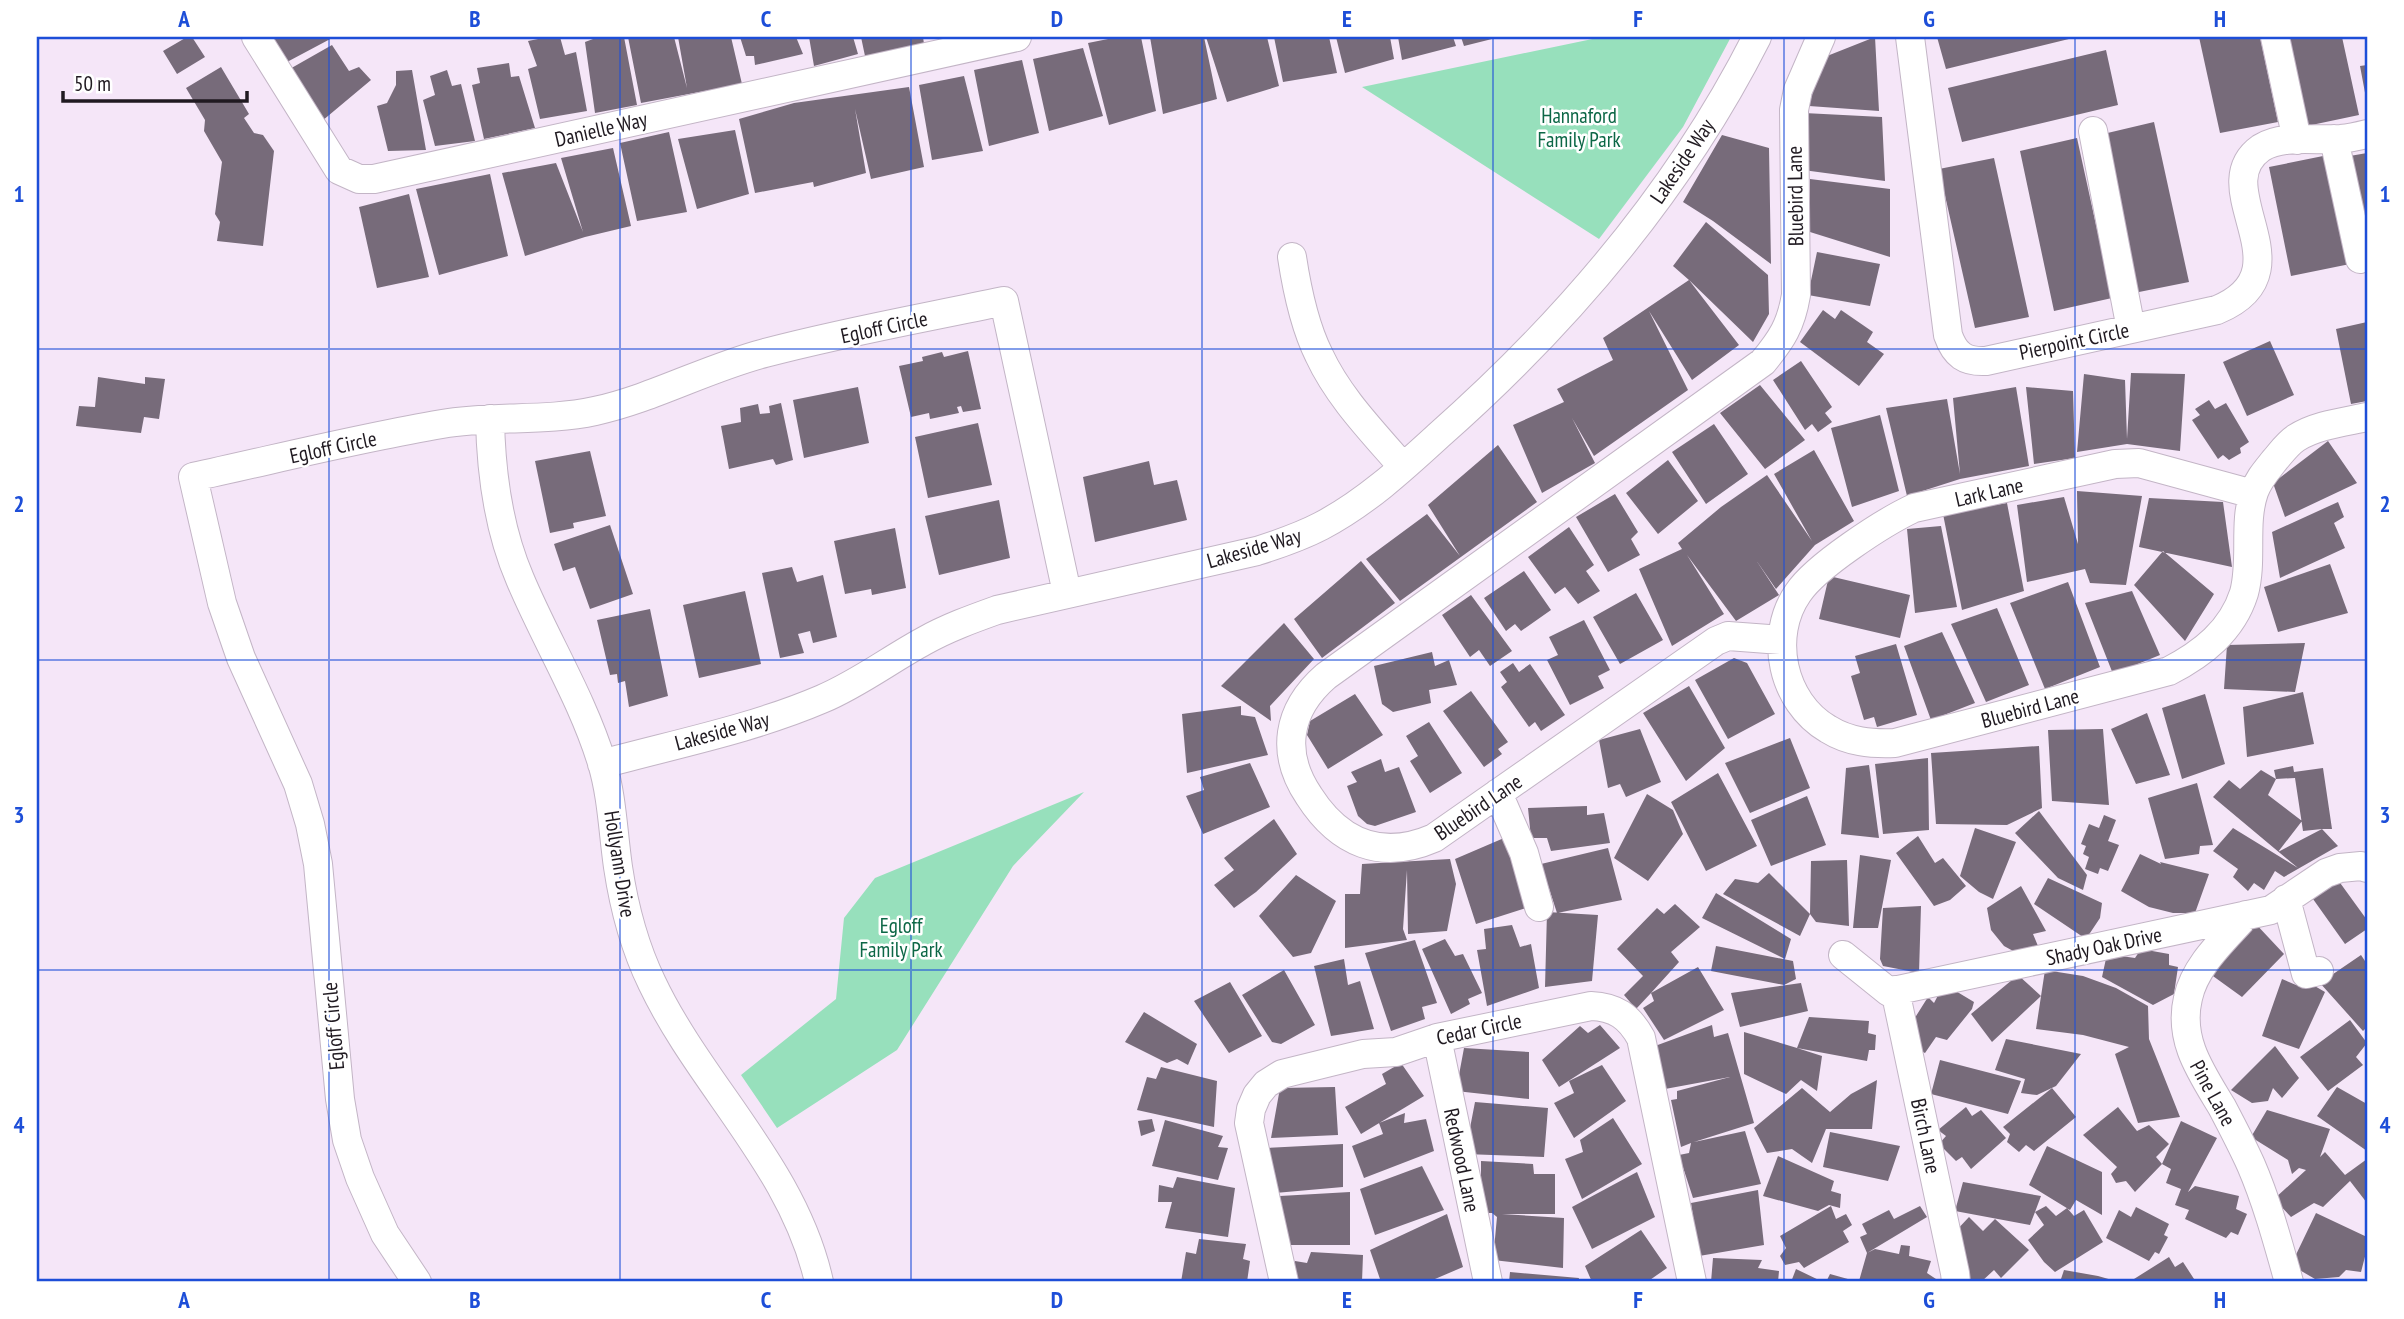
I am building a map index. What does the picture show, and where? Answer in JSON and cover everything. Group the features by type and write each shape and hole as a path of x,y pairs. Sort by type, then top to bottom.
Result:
{"street":[{"name":"Danielle Way","path":"256,37 339,170 359,179 374,180 1017,37"},
{"name":"Lakeside Way","path":"602,764 780,715 824,699 922,642 997,610 1257,551 1322,526 1367,498 1493,387 1543,337 1648,210 1686,159 1736,79 1757,37"},
{"name":"Bluebird Lane","path":"1821,37 1798,90 1794,110 1796,295 1793,315 1782,340 1763,362 1314,687 1295,717 1291,755 1298,780 1330,825 1353,841 1373,847 1398,849 1434,838 1716,641 1728,636 1782,639 1787,678 1797,700 1826,729 1844,738 1871,744 1895,743 2169,671 2195,657 2215,641 2230,621 2243,595 2248,574 2250,512 2259,480 2284,449 2297,438 2315,429 2367,417"},
{"name":"Pierpoint Circle","path":"1910,37 1948,335 1953,348 1971,362 1986,361 2217,310 2235,303 2249,289 2257,272 2259,259 2243,190 2244,172 2253,156 2262,147 2280,141 2334,139 2367,134"},
{"path":"2275,37 2297,141"},
{"path":"2093,131 2130,329"},
{"path":"2334,139 2360,259"},
{"path":"1292,257 1305,318 1318,355 1349,404 1404,467"},
{"name":"Egloff Circle","path":"417,1282 385,1234 360,1178 347,1140 340,1099 318,864 310,824 298,784 242,658 222,603 194,477 444,423 553,417 593,411 633,402 727,364 766,353 1003,301 1067,593"},
{"name":"Hollyann Drive","path":"489,419 494,487 506,540 520,578 581,706 602,764 611,804 625,906 636,945 671,1019 778,1180 804,1236 819,1282"},
{"name":"Lark Lane","path":"1782,639 1787,614 1798,593 1813,575 1893,518 1914,508 2115,464 2139,463 2253,494"},
{"path":"1498,793 1524,853 1539,907"},
{"name":"Shady Oak Drive","path":"1895,990 2270,910 2326,873 2340,867 2367,868"},
{"path":"2286,899 2306,974 2319,971"},
{"name":"Pine Lane","path":"2246,915 2195,977 2185,1016 2187,1040 2193,1059 2224,1111 2251,1166 2269,1214 2289,1282"},
{"path":"1843,955 1889,992 1895,990"},
{"name":"Birch Lane","path":"1895,990 1955,1282"},
{"name":"Cedar Circle","path":"1283,1282 1249,1123 1256,1095 1266,1084 1282,1074 1363,1054 1396,1052 1437,1038 1591,1006 1614,1010 1633,1023 1641,1038 1692,1282"},
{"name":"Redwood Lane","path":"1437,1038 1488,1282"}],"green space":[{"name":"Hannaford Family Park","path":"1602,37 1731,37 1683,127 1599,239 1362,87"},
{"name":"Egloff Family Park","path":"1084,792 1013,866 897,1050 777,1128 741,1075 836,999 844,918 875,878"}],"building":[{"path":"187,37 192,37 205,57 177,74 163,51"},
{"path":"269,37 334,37 287,62"},
{"path":"560,37 565,55 576,52 587,111 540,119 528,69 537,66 528,41"},
{"path":"592,37 624,37 637,105 595,113 585,42 593,39"},
{"path":"628,37 674,37 687,88 678,37 731,37 742,84 641,103"},
{"path":"740,37 796,37 803,54 755,65 754,56 746,56"},
{"path":"809,37 853,37 858,54 814,66"},
{"path":"861,37 923,37 924,44 865,56"},
{"path":"1118,37 1141,37 1156,111 1109,125 1088,43"},
{"path":"1150,37 1204,37 1217,99 1163,114"},
{"path":"1206,37 1267,37 1279,86 1227,102"},
{"path":"1274,37 1329,37 1337,73 1283,82"},
{"path":"1336,37 1390,37 1394,59 1345,73"},
{"path":"1398,37 1453,37 1456,46 1402,60"},
{"path":"1461,37 1496,37 1496,38 1464,46"},
{"path":"1875,37 1879,111 1809,106 1822,58"},
{"path":"1937,37 2073,37 2073,38 1946,69"},
{"path":"2199,37 2260,37 2278,122 2220,133"},
{"path":"2283,37 2342,37 2359,115 2302,127"},
{"path":"332,45 349,71 359,67 371,80 322,121 288,70"},
{"path":"1083,48 1103,116 1049,131 1033,59"},
{"path":"2106,50 2118,105 1962,142 1948,88"},
{"path":"1022,60 1039,133 989,146 974,70"},
{"path":"509,63 511,77 519,76 535,128 484,139 472,85 480,83 477,68"},
{"path":"2367,65 2367,98 2366,98 2360,66"},
{"path":"221,67 249,114 244,118 254,133 263,135 274,151 263,246 217,241 220,222 215,214 222,162 204,131 205,120 186,88"},
{"path":"412,70 426,150 388,151 377,106 387,103 396,85 396,71"},
{"path":"447,70 452,86 461,84 475,141 435,146 423,100 435,95 430,76"},
{"path":"964,76 983,151 932,160 919,85"},
{"path":"909,87 924,167 871,179 855,109 866,173 814,187 813,182 755,193 739,119 794,103"},
{"path":"1804,113 1882,117 1885,181 1803,170"},
{"path":"2154,122 2189,282 2134,293 2099,135"},
{"path":"735,130 749,194 697,209 678,139"},
{"path":"669,132 687,212 637,221 620,143"},
{"path":"1722,135 1769,148 1771,264 1683,202"},
{"path":"2077,138 2112,298 2054,311 2020,151"},
{"path":"613,148 631,226 525,256 502,173 556,163 583,232 561,158"},
{"path":"2367,153 2367,259 2344,157"},
{"path":"2328,155 2350,264 2291,276 2269,167"},
{"path":"1994,158 2029,317 1975,328 1939,169"},
{"path":"490,174 508,256 439,275 416,189"},
{"path":"1810,179 1890,189 1890,257 1810,232"},
{"path":"409,194 429,277 377,288 359,207"},
{"path":"1706,222 1768,275 1769,314 1753,342 1673,266"},
{"path":"1817,252 1880,264 1870,306 1808,295"},
{"path":"1689,280 1739,345 1692,380 1649,311 1688,390 1594,456 1572,418 1595,463 1542,493 1513,425 1564,402 1557,389 1613,360 1603,338"},
{"path":"1823,310 1835,319 1841,310 1873,332 1867,342 1884,354 1859,386 1800,342"},
{"path":"2367,322 2367,401 2351,404 2336,329"},
{"path":"2270,341 2294,395 2247,416 2223,362"},
{"path":"968,351 981,409 963,412 961,406 957,407 959,413 930,419 929,413 911,417 899,366 923,361 922,357 942,352 944,357"},
{"path":"1801,361 1832,407 1825,413 1832,422 1818,432 1812,424 1805,430 1773,380"},
{"path":"2131,373 2185,374 2180,451 2127,444 2077,452 2084,374 2125,380 2127,439"},
{"path":"98,377 145,384 145,377 165,379 159,419 144,417 141,433 76,426 79,406 95,407"},
{"path":"1760,385 1805,440 1765,469 1720,413"},
{"path":"858,387 869,443 804,458 793,400"},
{"path":"2016,387 2029,466 1960,479 1907,496 1886,408 1947,399 1960,474 1953,398"},
{"path":"2026,387 2073,391 2075,458 2034,464"},
{"path":"2209,400 2215,409 2226,403 2249,442 2240,448 2241,453 2229,460 2223,455 2218,459 2192,420 2200,415 2195,409"},
{"path":"781,403 793,460 776,465 773,459 729,469 721,426 741,422 740,408 758,404 760,414 770,413 769,406"},
{"path":"1880,415 1899,491 1852,507 1831,428"},
{"path":"978,423 992,485 928,498 915,437"},
{"path":"1714,424 1748,474 1706,504 1672,452"},
{"path":"2328,441 2357,483 2285,517 2273,483"},
{"path":"1498,445 1537,502 1400,601 1366,559 1427,514 1460,556 1428,505"},
{"path":"1814,450 1854,521 1815,545 1776,589 1756,560 1779,595 1736,621 1687,555 1724,614 1672,646 1639,569 1682,549 1678,543 1721,507 1767,475 1812,541 1774,474"},
{"path":"590,451 606,516 573,523 574,528 550,533 535,461"},
{"path":"1668,460 1698,501 1658,534 1626,493"},
{"path":"1149,461 1154,485 1177,480 1187,520 1095,542 1083,477"},
{"path":"2077,491 2142,496 2126,585 2090,583 2085,569 2027,582 2017,505 2064,497 2078,544"},
{"path":"1615,494 1638,532 1631,539 1640,555 1608,572 1576,517"},
{"path":"2149,498 2223,502 2232,567 2139,547"},
{"path":"999,500 1010,558 939,575 925,516"},
{"path":"2338,502 2344,517 2334,523 2345,548 2280,578 2272,532"},
{"path":"2007,503 2024,591 1962,610 1943,514"},
{"path":"610,525 633,594 590,609 575,567 563,571 554,544"},
{"path":"1941,526 1957,607 1915,613 1907,529"},
{"path":"1569,527 1594,565 1586,571 1600,591 1578,604 1565,587 1555,594 1528,557"},
{"path":"895,528 906,588 872,595 871,589 845,594 834,541"},
{"path":"2163,551 2214,594 2185,641 2134,585"},
{"path":"1361,561 1395,603 1322,658 1294,619"},
{"path":"2330,564 2348,613 2278,632 2264,587"},
{"path":"792,567 797,582 823,575 837,637 813,643 810,631 798,634 804,653 780,658 762,573"},
{"path":"1524,571 1551,610 1521,631 1515,624 1506,631 1484,598"},
{"path":"1829,576 1910,595 1900,638 1819,619"},
{"path":"2068,582 2100,667 2045,689 2010,603"},
{"path":"745,591 761,664 699,678 683,605"},
{"path":"2132,591 2160,655 2113,674 2085,603"},
{"path":"1636,593 1663,640 1620,664 1593,617"},
{"path":"1471,595 1512,651 1490,666 1479,650 1470,657 1442,615"},
{"path":"1997,608 2029,685 1986,702 1951,624"},
{"path":"650,609 668,696 629,707 625,681 618,683 617,674 610,675 597,620"},
{"path":"1584,620 1610,670 1598,676 1604,688 1570,705 1547,660 1558,655 1549,637"},
{"path":"1284,623 1314,659 1270,706 1271,721 1221,686"},
{"path":"1942,632 1975,703 1931,720 1904,646"},
{"path":"2305,643 2295,692 2224,689 2227,645"},
{"path":"1896,644 1917,715 1877,727 1874,717 1864,720 1851,676 1860,673 1855,656"},
{"path":"1432,652 1435,666 1449,660 1457,685 1429,690 1431,703 1393,712 1382,704 1374,666"},
{"path":"1734,658 1747,663 1775,714 1728,739 1695,680"},
{"path":"1513,663 1519,672 1530,664 1565,715 1541,731 1535,722 1529,727 1501,687 1507,682 1500,672"},
{"path":"1689,686 1725,748 1686,781 1643,713"},
{"path":"1471,691 1508,742 1498,749 1502,754 1484,767 1443,711"},
{"path":"2303,692 2314,744 2247,757 2243,707"},
{"path":"1355,694 1383,735 1328,769 1307,735 1310,721"},
{"path":"2205,694 2225,764 2182,779 2162,708"},
{"path":"1241,706 1241,715 1255,717 1268,755 1187,773 1182,714"},
{"path":"2147,713 2170,775 2136,784 2111,729"},
{"path":"1429,722 1462,773 1430,793 1410,761 1418,756 1406,736"},
{"path":"1640,729 1661,782 1626,797 1620,784 1608,788 1599,740"},
{"path":"2103,729 2109,805 2052,801 2048,730"},
{"path":"1790,738 1810,788 1750,813 1725,763"},
{"path":"2039,746 2042,808 2007,825 1936,824 1931,753"},
{"path":"1928,758 1929,830 1883,834 1875,764"},
{"path":"1381,759 1385,772 1399,767 1416,812 1375,826 1367,824 1358,816 1347,786 1357,782 1351,772"},
{"path":"1250,763 1270,807 1203,834 1186,796 1204,790 1200,777"},
{"path":"1869,765 1879,838 1841,834 1846,768"},
{"path":"2293,766 2294,772 2323,768 2332,829 2303,831 2295,778 2276,779 2274,770"},
{"path":"2261,770 2276,779 2268,795 2302,822 2278,852 2213,797 2229,780 2240,789"},
{"path":"1718,773 1757,846 1706,871 1671,802"},
{"path":"2197,783 2213,845 2200,846 2199,854 2165,859 2148,798"},
{"path":"1647,794 1673,810 1683,834 1648,881 1614,858"},
{"path":"1807,796 1826,845 1771,866 1751,820"},
{"path":"1587,806 1587,815 1604,813 1610,843 1551,851 1547,838 1531,838 1528,808"},
{"path":"2039,811 2087,875 2083,890 2058,878 2015,833"},
{"path":"2104,815 2116,820 2108,841 2119,845 2108,871 2100,868 2098,874 2085,869 2089,857 2083,854 2086,846 2081,844 2089,824 2099,828"},
{"path":"1274,819 1297,854 1256,892 1234,908 1214,885 1234,870 1224,858"},
{"path":"1975,828 2016,842 1993,899 1979,892 1960,876"},
{"path":"2233,828 2298,868 2279,852 2322,829 2338,846 2284,877 2275,871 2264,890 2254,883 2248,891 2233,877 2238,869 2213,851"},
{"path":"1918,836 1935,863 1943,858 1966,886 1950,900 1934,906 1896,853"},
{"path":"1504,838 1529,907 1476,924 1455,859"},
{"path":"1608,848 1622,900 1557,913 1541,864"},
{"path":"2140,854 2161,864 2160,862 2209,874 2195,913 2173,913 2149,907 2121,891"},
{"path":"1860,855 1891,860 1878,928 1853,928"},
{"path":"1450,859 1456,884 1447,931 1408,934 1407,870 1403,929 1407,940 1345,948 1345,894 1360,894 1362,864"},
{"path":"1847,860 1849,926 1816,922 1810,914 1811,861"},
{"path":"1769,873 1810,914 1800,936 1723,894 1735,879 1758,883"},
{"path":"1296,875 1336,901 1311,953 1293,957 1259,916"},
{"path":"2048,878 2102,903 2100,918 2086,939 2034,904"},
{"path":"2338,880 2367,920 2367,929 2345,944 2313,899"},
{"path":"2021,886 2046,931 2033,934 2038,946 2015,952 2004,946 1991,930 1987,908"},
{"path":"1716,893 1791,939 1785,959 1702,918"},
{"path":"1675,904 1700,927 1671,952 1679,962 1636,1009 1624,995 1643,976 1617,949 1657,908 1664,914"},
{"path":"1921,906 1919,973 1883,966 1880,959 1883,908"},
{"path":"1547,912 1598,915 1592,981 1545,987"},
{"path":"2254,922 2284,954 2242,997 2206,971"},
{"path":"1512,925 1520,947 1531,944 1539,988 1487,1006 1477,950 1486,949 1484,929"},
{"path":"1445,939 1455,956 1463,954 1482,993 1468,999 1470,1004 1451,1014 1422,949"},
{"path":"1415,940 1437,1003 1422,1007 1425,1019 1391,1031 1365,953"},
{"path":"1716,946 1793,961 1796,979 1784,985 1711,971"},
{"path":"2141,949 2169,954 2169,965 2178,967 2174,994 2153,1005 2102,977 2107,954 2135,958"},
{"path":"2361,955 2367,964 2367,1027 2363,1031 2320,983"},
{"path":"1344,959 1348,985 1360,981 1374,1029 1331,1036 1314,966"},
{"path":"1698,967 1724,1010 1664,1040 1643,1008 1654,1001 1651,993"},
{"path":"1284,970 1315,1025 1281,1044 1272,1042 1242,995"},
{"path":"2045,970 2083,976 2116,988 2148,1006 2149,1039 2180,1117 2138,1123 2115,1054 2129,1047 2083,1035 2036,1029"},
{"path":"2018,975 2041,996 1992,1042 1971,1014"},
{"path":"2301,978 2325,992 2299,1049 2262,1036 2282,979 2296,985"},
{"path":"1230,982 1262,1036 1229,1053 1194,1001"},
{"path":"1801,983 1808,1011 1740,1027 1731,993"},
{"path":"1944,984 1974,1002 1972,1009 1947,1040 1936,1037 1925,1053 1912,1047 1906,1032 1928,997 1934,1003"},
{"path":"1144,1012 1197,1044 1188,1065 1177,1059 1167,1063 1125,1042"},
{"path":"1809,1017 1869,1021 1868,1033 1876,1035 1875,1050 1869,1050 1867,1061 1797,1048"},
{"path":"2350,1020 2367,1043 2356,1057 2363,1065 2328,1091 2300,1057"},
{"path":"1600,1025 1620,1048 1559,1087 1542,1060 1580,1026 1588,1033"},
{"path":"1712,1025 1714,1037 1728,1033 1754,1123 1694,1142 1745,1131 1761,1184 1693,1198 1679,1155 1689,1153 1691,1143 1681,1147 1671,1100 1677,1099 1677,1091 1730,1077 1665,1089 1655,1046"},
{"path":"1744,1032 1822,1056 1817,1091 1801,1080 1786,1094 1744,1074"},
{"path":"2006,1039 2081,1054 2056,1086 2037,1095 2021,1093 2025,1079 1995,1070"},
{"path":"2275,1046 2299,1078 2282,1098 2273,1088 2268,1101 2252,1103 2231,1090"},
{"path":"1464,1048 1529,1052 1529,1099 1456,1091"},
{"path":"1940,1060 2021,1081 2008,1114 1931,1094"},
{"path":"1401,1063 1424,1096 1361,1134 1345,1107 1386,1084 1382,1074"},
{"path":"1602,1065 1626,1101 1574,1138 1554,1103 1574,1093 1569,1081"},
{"path":"1161,1067 1217,1081 1214,1127 1137,1110 1147,1077 1156,1079"},
{"path":"1877,1080 1872,1129 1826,1129 1812,1163 1792,1149 1767,1153 1754,1128 1802,1088 1830,1112 1851,1094"},
{"path":"1335,1087 1338,1135 1271,1138 1280,1088"},
{"path":"2337,1087 2367,1104 2367,1151 2317,1116"},
{"path":"2052,1088 2076,1117 2034,1151 2026,1145 2019,1152 2007,1142 2010,1134 2003,1127"},
{"path":"1475,1102 1548,1108 1544,1157 1465,1154"},
{"path":"1966,1107 1972,1116 1981,1110 2006,1138 1971,1169 1962,1157 1956,1161 1939,1144 1946,1136 1938,1130"},
{"path":"2118,1107 2137,1131 2149,1125 2169,1144 2156,1157 2162,1164 2135,1192 2126,1181 2116,1183 2111,1174 2117,1167 2083,1135"},
{"path":"2267,1110 2330,1129 2320,1157 2325,1152 2345,1175 2367,1159 2367,1203 2350,1181 2323,1207 2314,1203 2291,1217 2274,1199 2306,1170 2299,1168 2292,1174 2288,1160 2251,1137"},
{"path":"1405,1113 1404,1123 1426,1119 1434,1151 1364,1178 1352,1146 1383,1134 1379,1123"},
{"path":"1613,1118 1642,1164 1582,1199 1565,1159 1583,1152 1580,1140"},
{"path":"1152,1119 1155,1131 1141,1136 1138,1121"},
{"path":"1165,1120 1223,1136 1218,1147 1228,1148 1218,1180 1152,1166"},
{"path":"2181,1121 2217,1138 2188,1192 2195,1186 2239,1196 2236,1209 2247,1214 2238,1235 2231,1232 2226,1238 2185,1219 2189,1210 2175,1205 2181,1189 2166,1183 2171,1169 2162,1164"},
{"path":"1830,1132 1900,1146 1888,1181 1823,1167"},
{"path":"1343,1144 1343,1187 1275,1193 1265,1148"},
{"path":"2047,1146 2102,1172 2102,1215 2076,1200 2070,1210 2029,1185"},
{"path":"1778,1156 1834,1181 1831,1191 1841,1194 1840,1208 1829,1205 1818,1211 1763,1196"},
{"path":"1481,1161 1533,1164 1534,1174 1555,1174 1555,1214 1502,1214 1564,1218 1563,1268 1493,1260 1497,1217 1492,1213 1481,1213"},
{"path":"1422,1166 1444,1210 1375,1235 1360,1189"},
{"path":"1637,1172 1655,1217 1592,1249 1572,1207"},
{"path":"1177,1177 1235,1188 1228,1237 1165,1228 1172,1202 1158,1202 1159,1185 1173,1188"},
{"path":"1963,1182 2041,1196 2030,1225 1955,1211"},
{"path":"1758,1190 1764,1245 1699,1256 1691,1203"},
{"path":"1350,1192 1350,1245 1284,1245 1280,1196"},
{"path":"1831,1206 1836,1219 1846,1214 1852,1225 1843,1231 1849,1242 1804,1268 1799,1262 1785,1265 1780,1256 1786,1248 1780,1236"},
{"path":"1920,1206 1927,1217 1867,1253 1860,1237 1867,1234 1862,1224 1889,1210 1894,1219"},
{"path":"2046,1206 2056,1216 2067,1208 2074,1216 2084,1210 2103,1242 2055,1272 2028,1240 2044,1225 2035,1212"},
{"path":"2136,1207 2169,1224 2164,1235 2168,1237 2159,1254 2155,1252 2149,1261 2106,1238 2119,1210 2131,1217"},
{"path":"2316,1213 2367,1237 2361,1272 2346,1270 2339,1277 2315,1279 2291,1265"},
{"path":"1447,1214 1463,1267 1428,1282 1381,1282 1370,1250"},
{"path":"1969,1217 1983,1231 1995,1219 2029,1250 2001,1278 1994,1270 1981,1282 1965,1282 1953,1234"},
{"path":"1641,1230 1667,1268 1647,1282 1592,1282 1585,1266"},
{"path":"1199,1239 1246,1244 1243,1259 1250,1261 1247,1282 1181,1282 1186,1252 1196,1254"},
{"path":"1901,1245 1910,1246 1909,1256 1931,1261 1927,1273 1936,1279 1936,1282 1859,1281 1867,1253 1875,1249 1899,1254"},
{"path":"1311,1252 1363,1255 1362,1282 1293,1282 1295,1261 1307,1263"},
{"path":"2169,1257 2175,1267 2183,1262 2196,1282 2136,1282 2134,1279"},
{"path":"1713,1258 1762,1260 1758,1268 1779,1271 1778,1282 1711,1282"},
{"path":"1796,1269 1823,1282 1791,1282"},
{"path":"2064,1270 2098,1276 2112,1280 2060,1282"},
{"path":"1510,1272 1579,1278 1578,1282 1509,1282"},
{"path":"1830,1274 1855,1281 1855,1282 1826,1282"}]}
